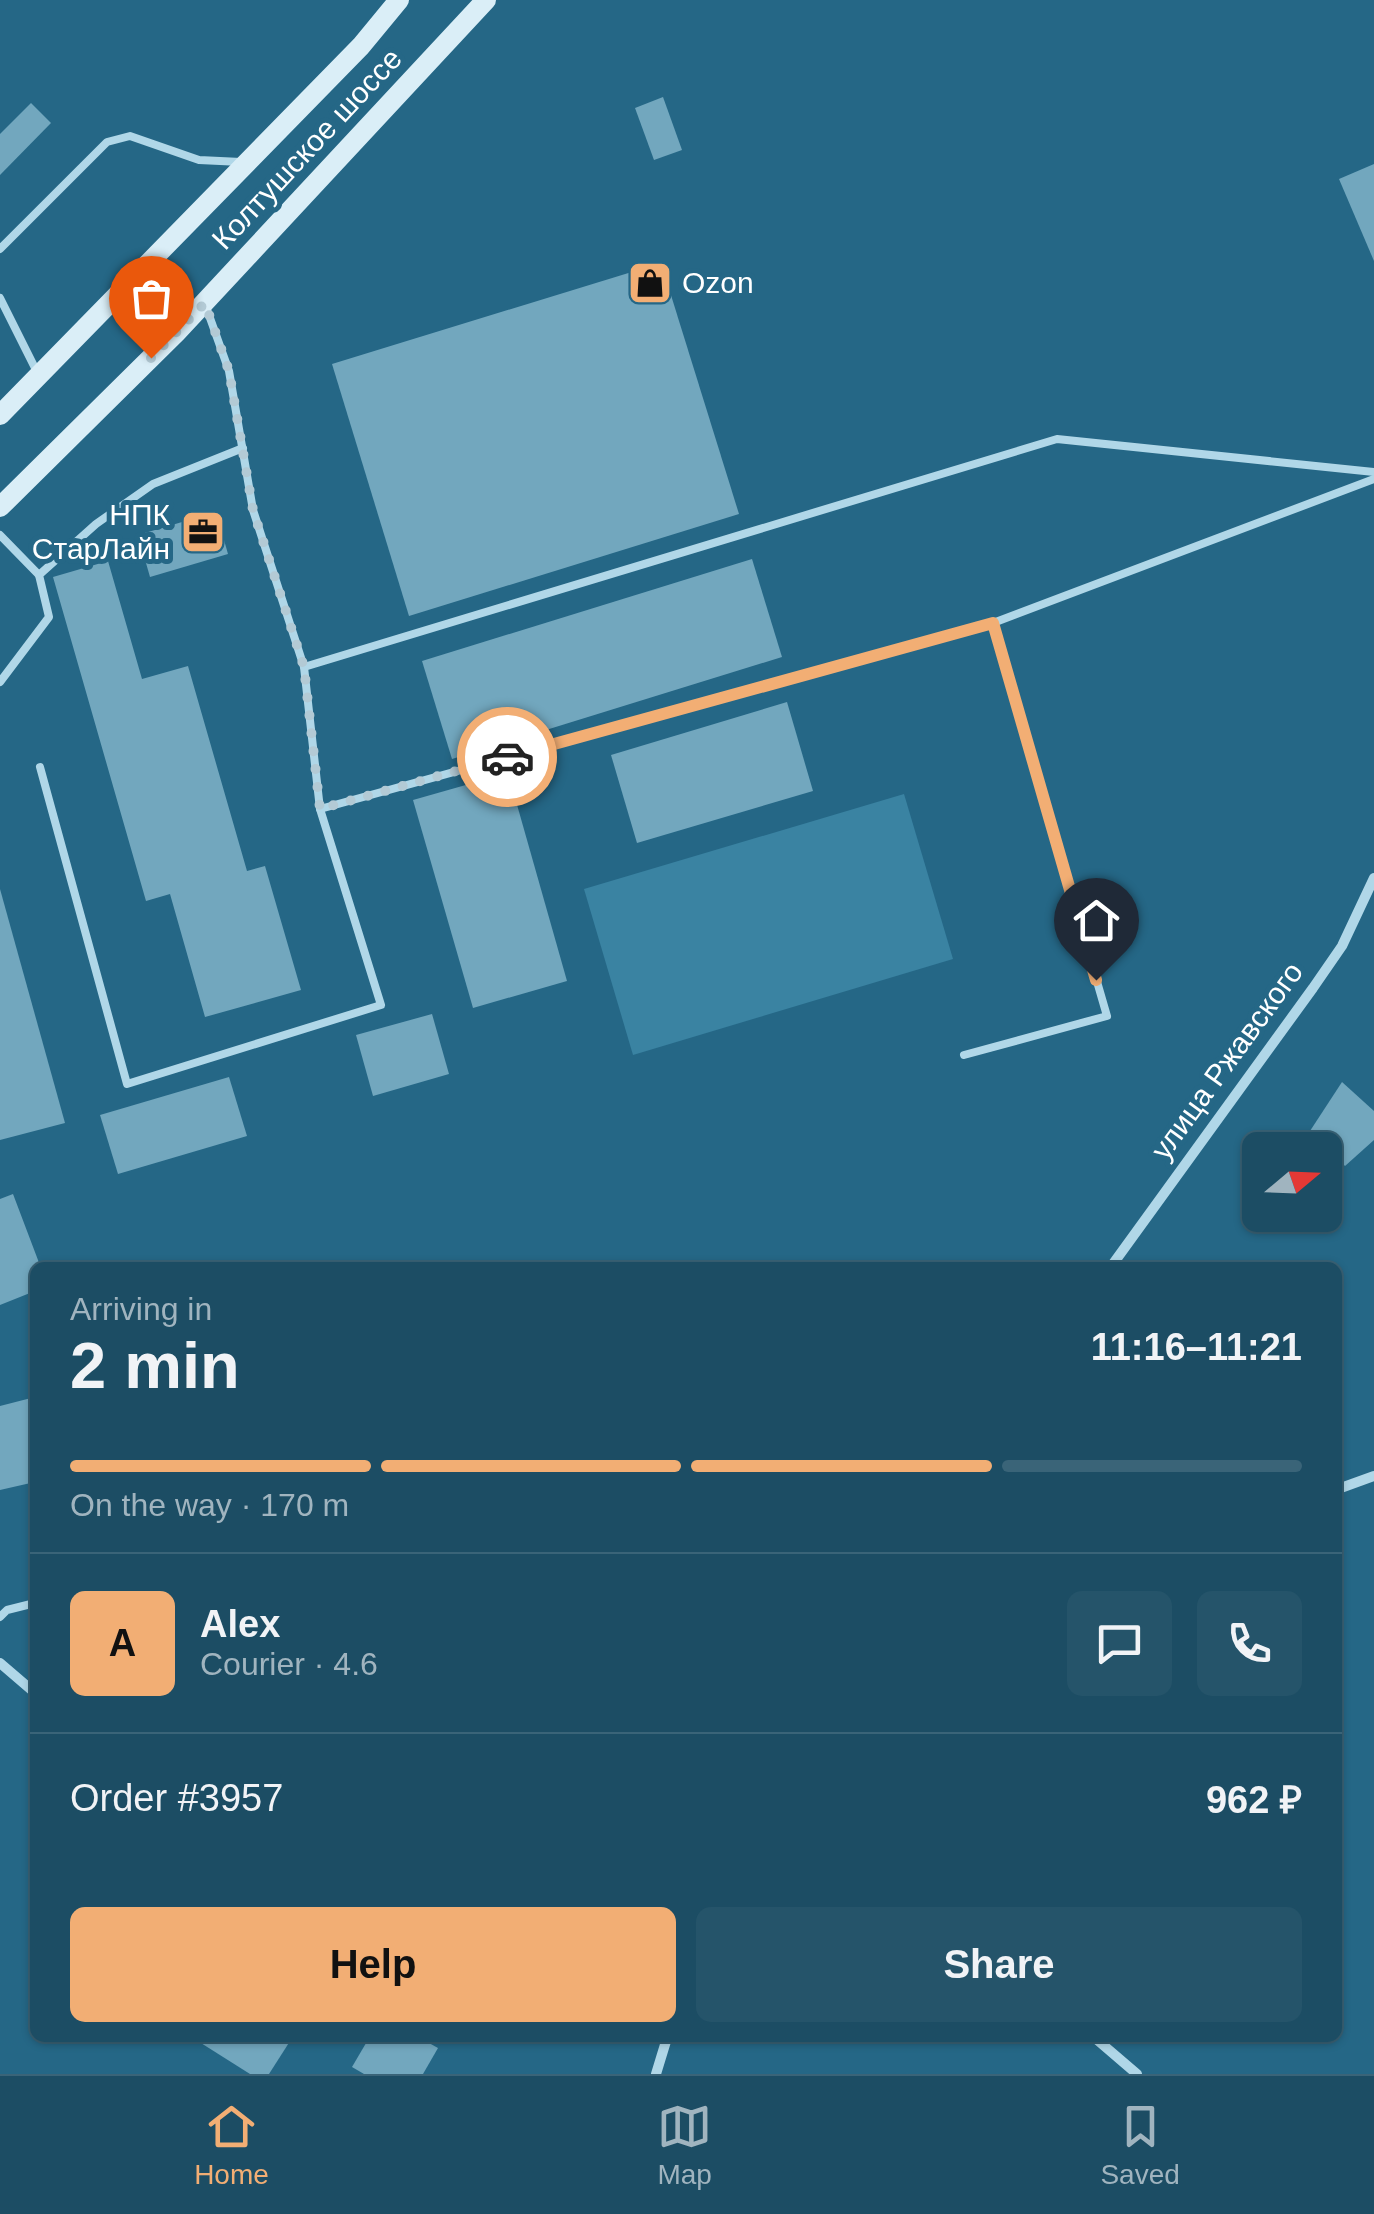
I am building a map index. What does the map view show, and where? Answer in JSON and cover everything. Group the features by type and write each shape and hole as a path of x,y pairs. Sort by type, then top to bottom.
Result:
{"main road":[{"name":"Колтушское шоссе","path":"0,415 361,46 399,0"},
{"name":"Колтушское шоссе","path":"0,507 205,303 486,0"}],"street":[{"name":"улица Ржавского","path":"1114,1262 1323,974 1374,878"},
{"path":"1342,1488 1374,1476"},
{"path":"0,1662 30,1689"},
{"path":"656,2074 666,2042"},
{"path":"1100,2042 1137,2074"}],"lane":[{"path":"0,249 107,142 130,136 199,160 246,162"},
{"path":"0,298 40,376"},
{"path":"40,767 127,1084 381,1005 320,809 304,667 253,510 229,371 205,303"},
{"path":"304,667 1057,439 1374,476"},
{"path":"39,575 96,524 153,484 243,448"},
{"path":"320,809 993,623 1374,476"},
{"path":"0,535 39,575 49,617 27,652 0,682"},
{"path":"964,1055 1107,1016 993,623"},
{"path":"0,1617 7,1610 30,1604"}],"shaded area":[{"path":"904,794 953,959 633,1055 584,889"}],"building":[{"path":"663,97 682,150 654,160 635,108"},
{"path":"31,103 51,123 0,175 0,134"},
{"path":"1374,164 1374,261 1339,179"},
{"path":"661,263 739,514 409,616 332,364"},
{"path":"216,512 228,554 150,577 138,535"},
{"path":"752,559 782,657 452,759 422,661"},
{"path":"108,561 142,679 188,666 247,871 265,866 301,990 205,1017 170,894 146,901 53,577"},
{"path":"787,702 813,791 637,843 611,755"},
{"path":"508,773 567,981 473,1008 413,800"},
{"path":"0,889 65,1123 0,1140"},
{"path":"432,1014 449,1074 373,1096 356,1035"},
{"path":"229,1077 247,1136 118,1174 100,1115"},
{"path":"1342,1082 1374,1111 1374,1140 1345,1166 1342,1132 1310,1131"},
{"path":"13,1194 39,1262 30,1262 30,1293 0,1305 0,1199"},
{"path":"30,1398 30,1483 0,1490 0,1406"},
{"path":"199,2042 289,2042 269,2074 250,2074"},
{"path":"367,2042 427,2042 438,2048 423,2074 364,2074 352,2067"}],"way so far":[{"path":"151,358 205,303 229,371 253,510 304,667 320,809 507,757"}],"place":[{"name":"Ozon","path":"650,283"},
{"name":"НПК СтарЛайн","path":"203,532"}],"route":[{"path":"507,757 993,623 1096,980"}]}
